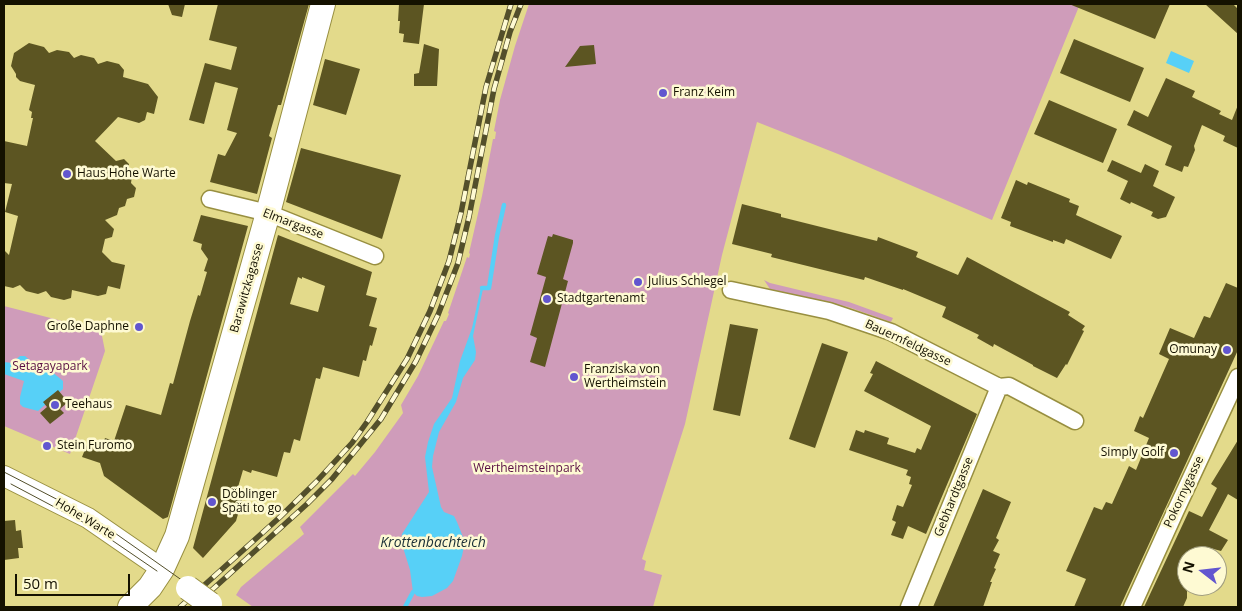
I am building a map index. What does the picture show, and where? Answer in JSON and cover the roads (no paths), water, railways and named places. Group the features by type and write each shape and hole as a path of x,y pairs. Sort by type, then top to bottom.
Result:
{"main road":[{"name":"Barawitzkagasse","path":"130,607 150,587 162,570 177,536 268,213 323,4"},
{"path":"162,570 213,606"}],"street":[{"name":"Elmargasse","path":"210,199 268,213 375,256"},
{"name":"Bauernfeldgasse","path":"731,290 829,311 891,332 999,387 1009,386 1075,421"},
{"name":"Pokornygasse","path":"1132,607 1238,377"},
{"name":"Gebhardtgasse","path":"910,607 999,387"},
{"name":"Hohe Warte","path":"4,476 88,518 162,570"}],"water":[{"path":"1171,51 1194,61 1189,73 1166,63"},
{"name":"Krottenbachteich","path":"481,287 483,289 473,336 476,352 475,360 463,378 456,402 439,432 432,467 441,507 444,512 454,516 463,537 464,546 453,581 447,588 432,596 422,597 417,596 413,592 410,570 401,541 402,534 429,492 425,457 428,442 434,424 452,398 460,361 472,328"},
{"path":"20,356 25,356 36,366 51,371 63,381 63,389 38,411 23,407 20,404 24,381 4,374 4,362 12,363"}],"waterway":[{"path":"482,288 489,288 504,205"},
{"path":"405,607 413,592"}],"tram line":[{"path":"4,472 95,519 220,607"},
{"path":"11,484 94,528 157,571"}],"railway":[{"path":"180,607 280,517 352,443 407,359 430,311 449,261 461,213 486,87 511,4"},
{"path":"193,607 332,479 381,419 416,361 438,315 458,263 494,89 510,32 521,4"}],"place":[{"name":"Franz Keim","path":"663,93"},
{"name":"Haus Hohe Warte","path":"67,174"},
{"name":"Julius Schlegel","path":"638,282"},
{"name":"Stadtgartenamt","path":"547,299"},
{"name":"Große Daphne","path":"139,327"},
{"name":"Omunay","path":"1227,350"},
{"name":"Franziska von Wertheimstein","path":"574,377"},
{"name":"Teehaus","path":"55,405"},
{"name":"Stein Furomo","path":"47,446"},
{"name":"Simply Golf","path":"1174,453"},
{"name":"Döblinger Späti to go","path":"212,502"}],"park label":[{"name":"Setagayapark","path":"50,367"},
{"name":"Wertheimsteinpark","path":"527,469"}]}
